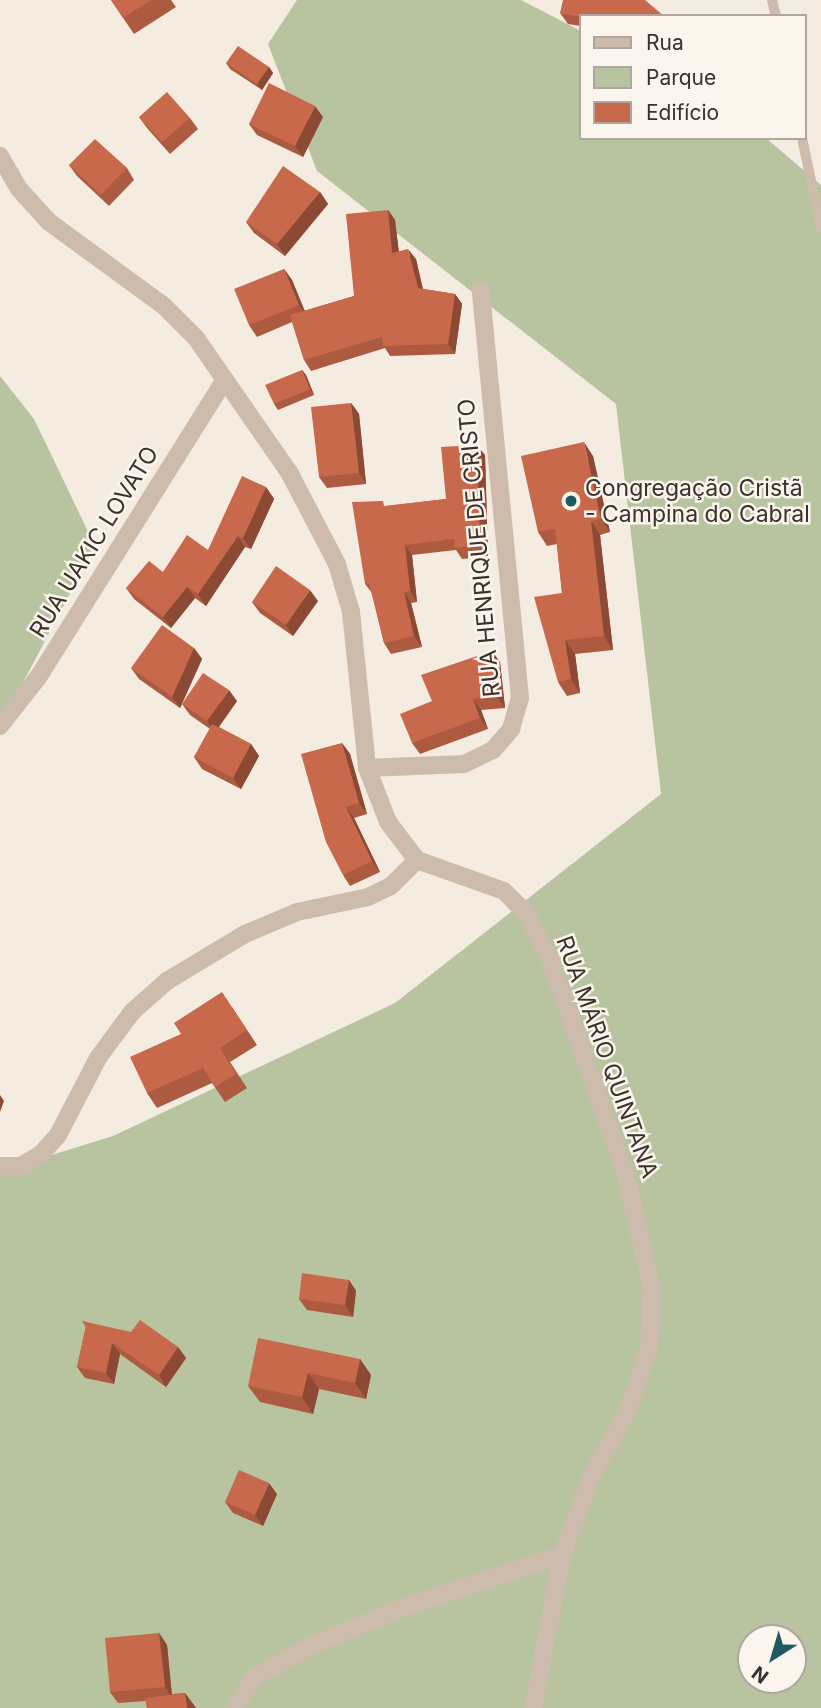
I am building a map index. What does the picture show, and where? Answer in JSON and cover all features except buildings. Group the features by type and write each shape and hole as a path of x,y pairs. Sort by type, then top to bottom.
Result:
{"street":[{"path":"0,156 20,190 49,222 164,306 196,338 290,474 337,564 351,612 367,768 388,822 417,860 391,886 368,897 297,912 245,934 167,981 132,1012 98,1058 58,1135 41,1154 21,1166 0,1166"},
{"name":"RUA HENRIQUE DE CRISTO","path":"367,768 464,764 493,750 511,729 520,698 481,290"},
{"name":"RUA UAKIC LOVATO","path":"0,726 39,676 225,380"},
{"name":"RUA MÁRIO QUINTANA","path":"417,860 504,891 526,913 549,957 626,1176 652,1289 649,1348 627,1412 593,1473 562,1555 533,1708"},
{"path":"234,1708 255,1677 310,1646 404,1606 562,1555"}],"lane":[{"path":"802,140 821,228"}],"green space":[{"path":"297,0 521,0 580,30 580,140 768,140 821,185 821,1708 0,1708 0,1171 113,1136 395,1003 661,794 616,404 317,171 268,44"},
{"path":"0,376 34,419 95,546 17,694 0,713"}],"place":[{"name":"Congregação Cristã - Campina do Cabral","path":"571,501"}]}
